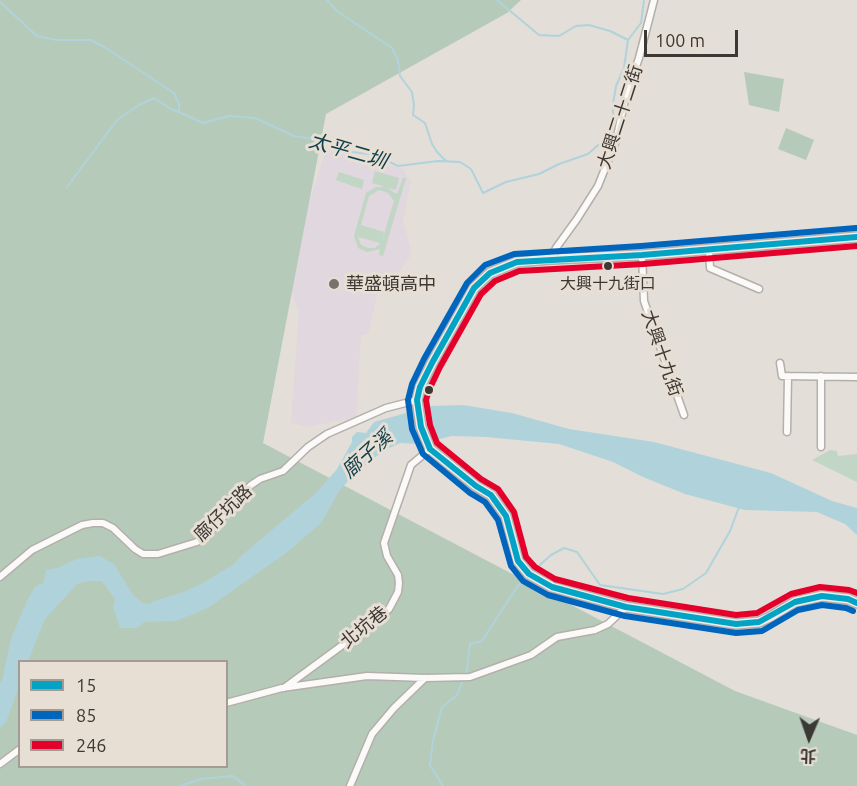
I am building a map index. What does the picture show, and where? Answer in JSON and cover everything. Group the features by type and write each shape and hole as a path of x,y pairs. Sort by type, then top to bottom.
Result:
{"main road":[{"path":"857,237 642,255 517,262 490,273 474,288 420,387 417,402 421,427 429,447 476,486 491,495 507,516 518,561 531,575 552,587 626,607 744,624 770,617 795,602 816,598 837,597 857,603"}],"street":[{"name":"大興二十二街","path":"551,259 598,186 616,141 626,95 639,58 654,0"},
{"path":"709,250 710,268 759,289"},
{"name":"大興十九街","path":"642,255 644,301 684,415"},
{"path":"780,363 782,376 857,377"},
{"path":"787,432 788,376"},
{"path":"821,376 821,447"},
{"name":"廍仔坑路","path":"0,577 32,550 82,525 93,523 103,523 113,528 143,554 158,554 197,542 206,536 251,485 260,479 283,471 308,447 327,434 386,408 417,402"},
{"name":"北坑巷","path":"282,688 389,609 398,592 399,584 398,575 387,556 384,543 411,465 429,447"},
{"name":"北坑巷","path":"228,702 282,688 367,676 470,677 531,656 557,637 595,630 608,624 626,607"},
{"path":"350,786 372,734 394,708 425,678"},
{"path":"0,764 18,750"}],"shaded area":[{"name":"華盛頓高中","path":"329,140 358,156 403,169 411,181 403,221 412,253 390,286 380,283 368,334 361,335 356,417 307,427 291,423 299,312 286,277"}],"green space":[{"path":"0,0 521,0 507,13 326,114 263,443 735,691 857,735 857,786 0,786"},
{"path":"744,72 784,79 779,112 749,105"},
{"path":"786,128 814,140 806,160 778,149"},
{"path":"375,171 399,178 396,190 387,188 397,194 403,178 406,178 383,256 379,255 380,249 367,252 358,248 354,236 366,193 376,187 385,187 372,183","holes":["379,190 388,193 394,201 382,241 384,232 361,225 369,196","358,237 380,243 380,244 375,248 368,248 361,245"]},
{"path":"339,172 364,180 362,189 336,180"},
{"path":"830,450 837,451 838,456 857,454 857,482 812,460"}],"water":[{"name":"廍子溪","path":"463,405 512,413 569,429 654,442 771,473 832,501 857,508 857,535 845,524 817,512 745,510 685,494 613,462 559,444 452,436 420,444 400,443 383,451 351,478 339,491 321,523 286,553 208,608 176,621 144,622 139,627 120,628 113,606 115,599 105,585 101,581 77,584 45,619 28,660 18,660 18,690 6,722 0,728 0,683 11,639 35,587 44,582 46,570 77,559 100,556 114,564 133,595 143,603 149,604 184,592 234,564 317,492 337,469 352,442 352,437 357,432 366,433 374,422 431,406"}],"pier":[{"path":"427,404 428,415 438,438 417,443 408,411"}],"waterway":[{"path":"327,0 337,11 392,48 398,60 400,76 412,92 413,115 425,123 432,144 446,161"},
{"path":"497,0 539,35 559,36 576,26 589,25 610,31 628,40"},
{"name":"太平二圳","path":"0,2 37,36 57,40 91,40 106,48 174,93 179,104 179,112 203,123 229,116 255,118 294,136 318,140 353,152 375,155 398,166 438,161 460,162 471,169 483,193 506,182 539,174 588,154 605,139 613,129 616,86 624,68 628,40 641,23 644,0"},
{"path":"67,187 117,120 139,105 154,98 179,112"},
{"path":"533,571 551,555 564,548 577,552 600,585 663,594 683,589 706,573 730,531 739,507"},
{"path":"443,786 430,765 433,741 442,707 457,695 467,670 470,644 482,641 517,587 527,577"},
{"path":"180,786 201,779 233,776 246,786"}],"transit line":[{"name":"85","path":"853,611 822,605 798,610 762,631 736,633 625,616 548,595 523,581 511,566 498,520 485,502 470,493 423,454 412,429 408,400 412,384 424,359 467,283 485,265 514,254 856,228"},
{"name":"15","path":"857,237 642,255 517,262 490,273 474,288 432,363 420,387 417,400 421,427 430,449 476,486 491,495 506,516 518,561 529,574 552,587 626,607 736,624 759,622 795,602 822,596 848,599 857,603"},
{"name":"246","path":"857,246 643,264 519,271 495,281 481,294 440,367 426,400 430,425 437,443 481,479 498,489 514,512 526,557 535,567 555,579 628,598 736,615 757,613 791,594 820,587 857,593"}],"place":[{"name":"大興十九街口","path":"608,266"},
{"name":"華盛頓高中","path":"334,284"}]}
